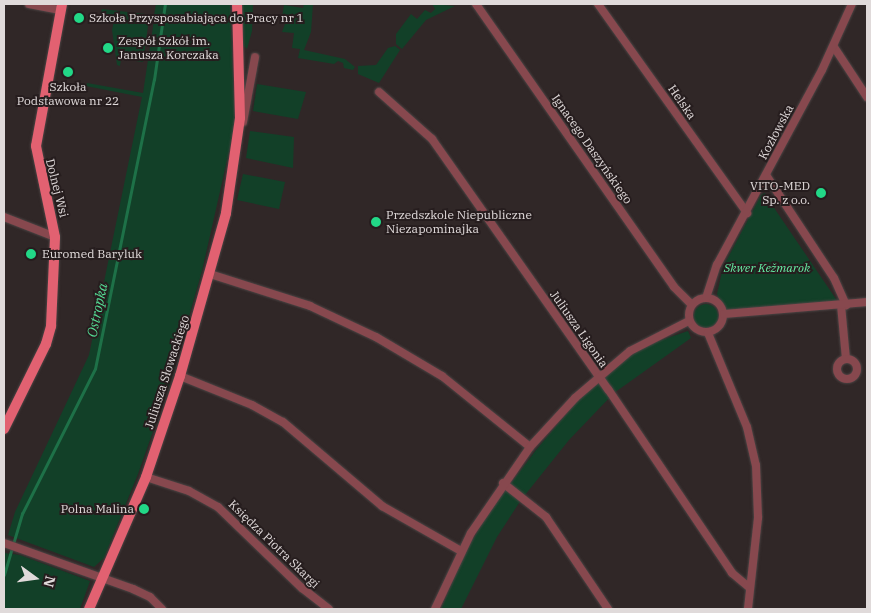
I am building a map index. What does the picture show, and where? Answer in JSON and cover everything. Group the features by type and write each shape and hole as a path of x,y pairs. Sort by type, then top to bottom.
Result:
{"main road":[{"name":"Juliusza Słowackiego","path":"89,609 146,477 180,376 210,274 234,178 239,134 237,4"},
{"name":"Dolnej Wsi","path":"4,430 46,344 51,326 55,237 36,146 61,7"}],"street":[{"path":"29,4 61,7"},
{"name":"Ignacego Daszyńskiego","path":"476,4 674,287 692,305"},
{"name":"Helska","path":"598,4 747,213"},
{"name":"Kozłowska","path":"706,298 717,265 747,213 834,46 852,4"},
{"path":"834,46 867,97"},
{"name":"Juliusza Słowackiego","path":"239,134 255,57"},
{"name":"Juliusza Ligonia","path":"380,92 432,138 599,376 732,573 750,588"},
{"path":"766,175 834,278 843,305 846,359"},
{"path":"4,217 55,237"},
{"path":"210,274 310,306 376,337 442,376 530,447"},
{"path":"689,322 692,305 706,298 716,301 724,314"},
{"path":"724,314 867,302"},
{"path":"689,322 697,330 708,333 720,325 724,314"},
{"path":"435,609 461,551 503,483 530,447 599,376 649,338 689,322"},
{"path":"708,333 747,427 755,457 758,518 748,609"},
{"path":"180,376 252,405 283,422 382,506 461,551"},
{"name":"Księdza Piotra Skargi","path":"146,477 189,491 218,507 302,588 329,609"},
{"path":"503,483 546,517 608,609"},
{"path":"5,543 104,578 150,597 162,609"}],"green space":[{"path":"156,4 230,4 235,125 202,271 170,383 138,474 104,558 94,567 8,535 15,512 89,355 142,97 86,86 87,83 143,93 154,20 149,19 143,62 121,59 120,66 117,65 112,30 115,16 101,13 102,9 154,15"},
{"path":"242,4 253,4 252,31 247,49 243,45"},
{"path":"304,4 313,4 311,32 304,50 345,59 355,67 353,70 344,68 343,63 338,61 334,64 298,58 300,49 292,48 294,33 282,32 285,24 281,23 284,5 303,8"},
{"path":"432,4 455,6 426,20 402,49 396,44 396,34 411,14 417,19 425,10 431,13 435,9"},
{"path":"395,46 400,50 379,83 358,74 358,66 376,65 388,48"},
{"path":"257,84 306,92 298,119 253,111"},
{"path":"250,131 294,137 293,168 246,158"},
{"path":"243,174 285,182 279,209 237,200"},
{"name":"Skwer Kežmarok","path":"765,193 838,302 725,311 717,294 723,267 761,195"},
{"path":"706,304 715,307 718,316 715,325 706,328 697,325 694,316 697,307"},
{"path":"688,331 691,338 614,393 569,440 521,500 497,537 461,609 441,609 465,553 488,514 536,450 579,399 630,356 647,345"},
{"path":"4,553 20,555 90,581 80,609 4,609"}],"waterway":[{"name":"Ostropka","path":"4,575 22,514 95,369 154,80 165,4"}],"place":[{"name":"Szkoła Przysposabiająca do Pracy nr 1","path":"79,18"},
{"name":"Zespół Szkół im. Janusza Korczaka","path":"108,48"},
{"name":"Szkoła Podstawowa nr 22","path":"68,72"},
{"name":"VITO-MED Sp. z o.o.","path":"821,193"},
{"name":"Przedszkole Niepubliczne Niezapominajka","path":"376,222"},
{"name":"Euromed Baryluk","path":"31,254"},
{"name":"Polna Malina","path":"144,509"}]}
